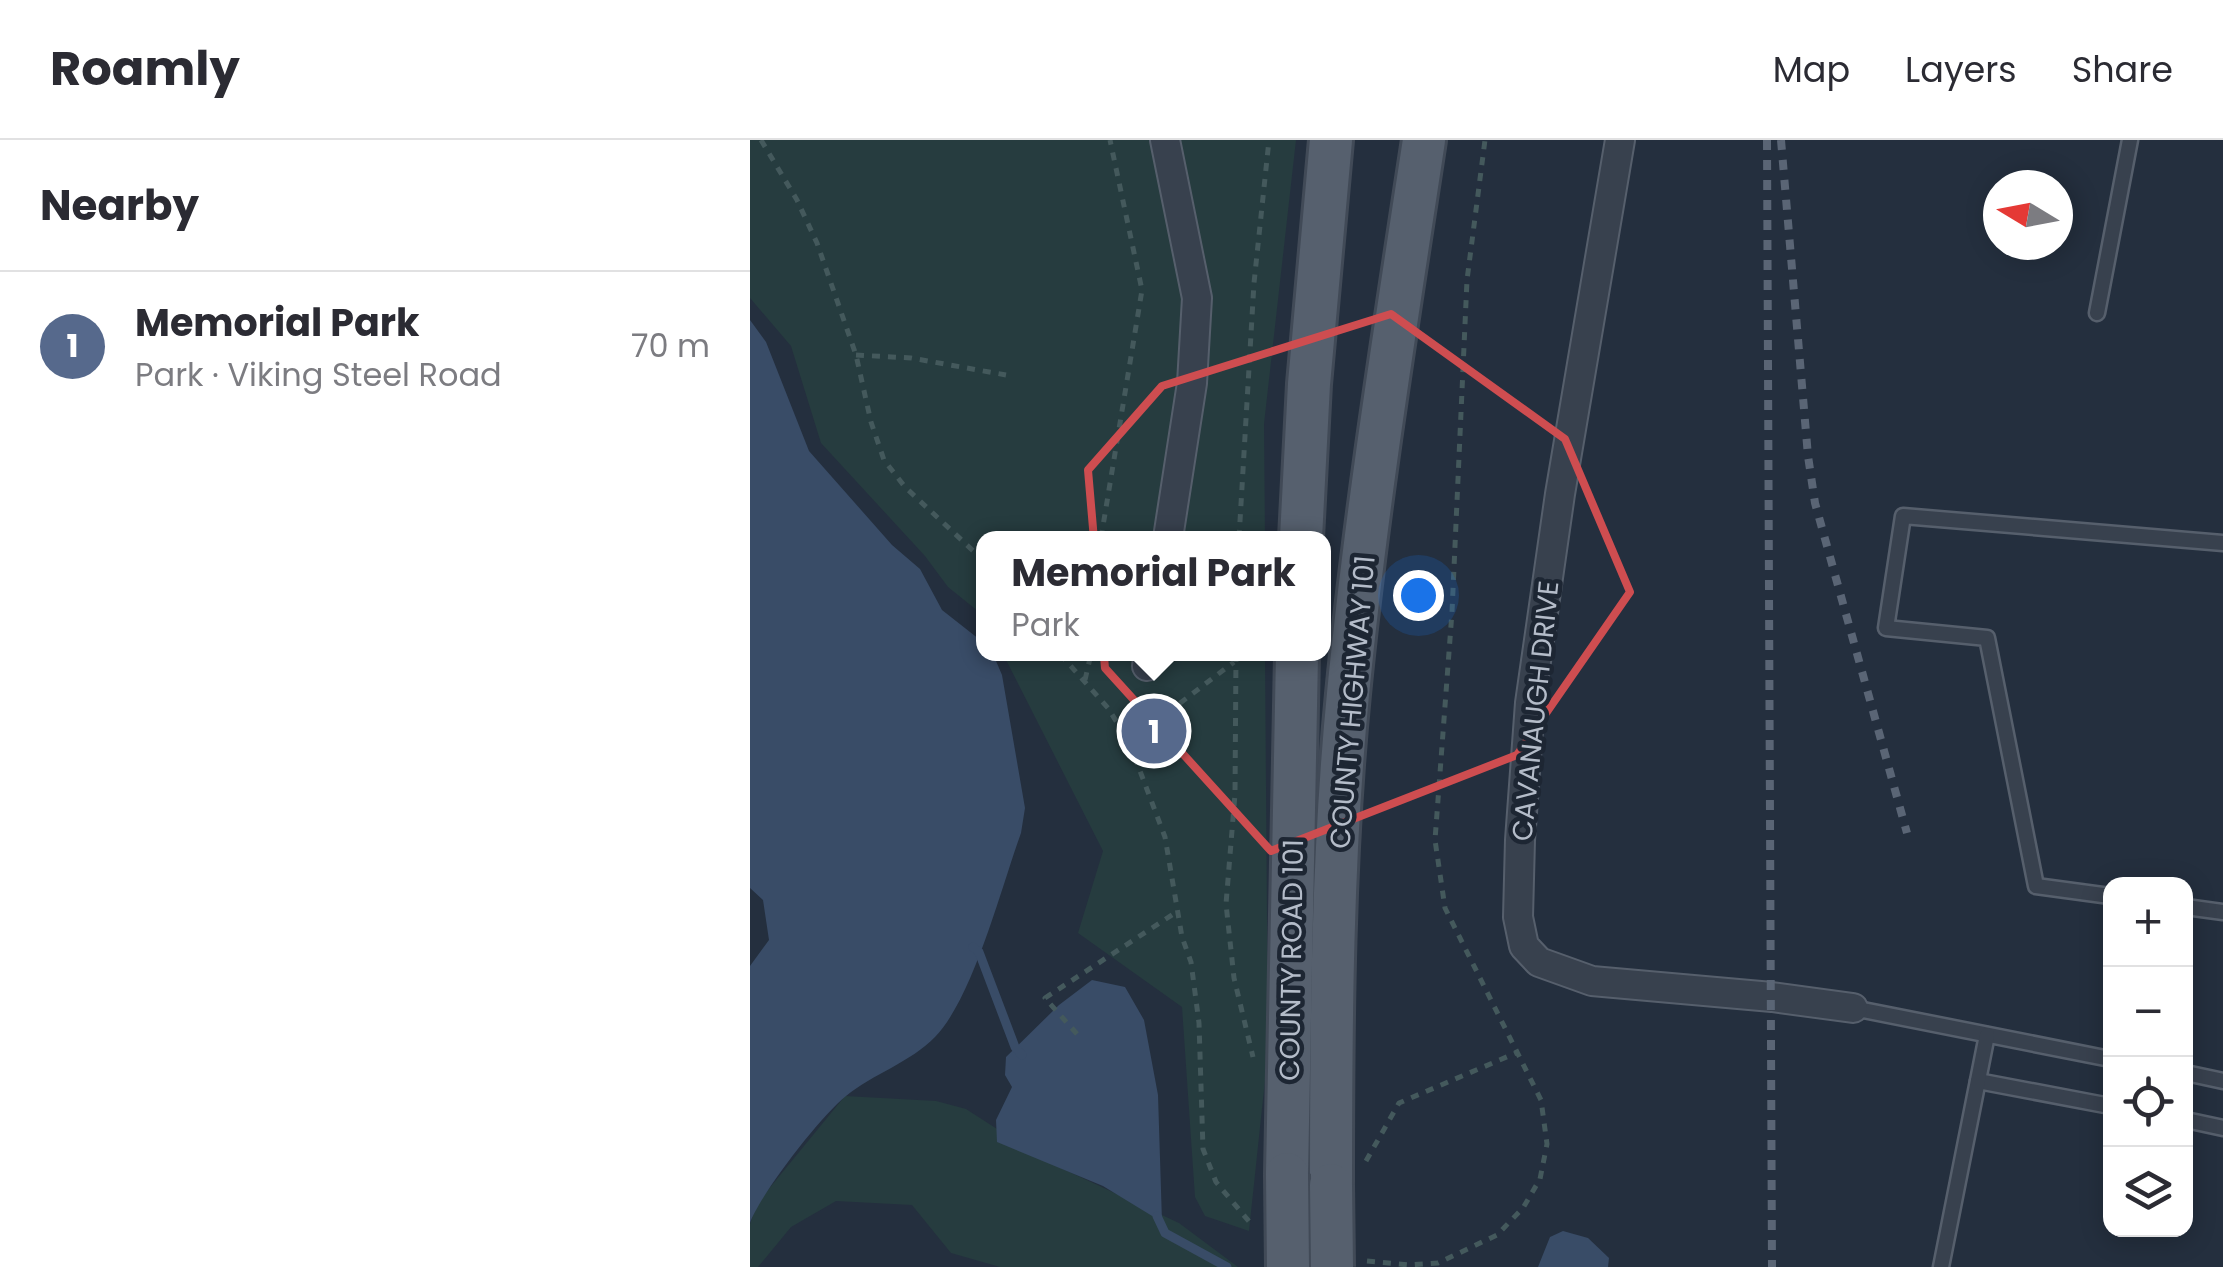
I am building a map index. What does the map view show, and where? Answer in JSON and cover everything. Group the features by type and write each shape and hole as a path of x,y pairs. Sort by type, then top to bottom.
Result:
{"main road":[{"path":"1301,531 1309,384 1331,140"},
{"name":"COUNTY HIGHWAY 101","path":"1332,1267 1346,1178 1332,959 1348,696 1382,419 1424,140"},
{"name":"COUNTY ROAD 101","path":"1288,1267 1297,661"}],"street":[{"path":"1166,140 1197,298 1192,383 1169,531"},
{"name":"CAVANAUGH DRIVE","path":"1620,140 1560,494 1530,703 1518,917 1524,946 1539,962 1592,981 1854,1008"}],"lane":[{"path":"2097,313 2130,140"},
{"path":"2103,895 2036,886 1987,638 1886,628 1903,516 2223,543"},
{"path":"2193,908 2223,912"},
{"path":"1854,1008 2103,1058"},
{"path":"1941,1267 1987,1035"},
{"path":"2193,1075 2223,1081"},
{"path":"1978,1081 2103,1105"},
{"path":"2193,1122 2223,1128"}],"path":[{"path":"761,140 818,243 856,355 870,422 884,460 905,488 976,554"},
{"path":"1102,531 1142,290 1110,140"},
{"path":"1239,531 1254,283 1269,140"},
{"path":"856,355 911,358 1006,375"},
{"path":"1066,661 1085,681 1089,661"},
{"path":"1130,742 1231,661"},
{"path":"1236,661 1235,794 1226,904 1234,978 1255,1064"},
{"path":"1077,1034 1045,998 1180,911"},
{"path":"1346,1178 1400,1103 1516,1052"}],"highlighted area":[{"path":"1391,314 1565,439 1630,592 1517,755 1271,851 1105,668 1088,470 1162,386"}],"green space":[{"path":"750,140 1296,140 1264,424 1265,531 976,531 976,610 948,587 925,556 821,443 791,346 750,298"},
{"path":"1007,661 1265,661 1268,1052 1249,1231 1205,1216 1195,1197 1182,1007 1078,933 1103,851"},
{"path":"845,1096 936,1101 966,1109 1048,1162 1179,1223 1238,1267 1000,1267 951,1253 912,1205 836,1201 791,1227 758,1267 750,1267 750,1224 758,1202"}],"water":[{"path":"750,320 766,342 809,451 892,545 920,569 942,610 976,637 976,661 996,661 1002,675 1025,808 1021,833 985,941 949,1019 925,1046 835,1106 778,1175 750,1223 750,966 769,940 763,900 750,888"},
{"path":"1092,980 1125,987 1144,1020 1158,1095 1162,1222 1103,1186 997,1142 996,1120 1012,1087 1005,1075 1006,1057 1059,1005"},
{"path":"1563,1231 1588,1238 1609,1258 1608,1267 1538,1267 1550,1237"}],"waterway":[{"path":"973,947 979,952 1015,1047 1022,1055"},
{"path":"1157,1216 1165,1233 1227,1267"}],"railway":[{"path":"1767,140 1772,1267"},
{"path":"1781,140 1815,503 1907,833"}],"place":[{"name":"Memorial Park","path":"1154,731"}]}
